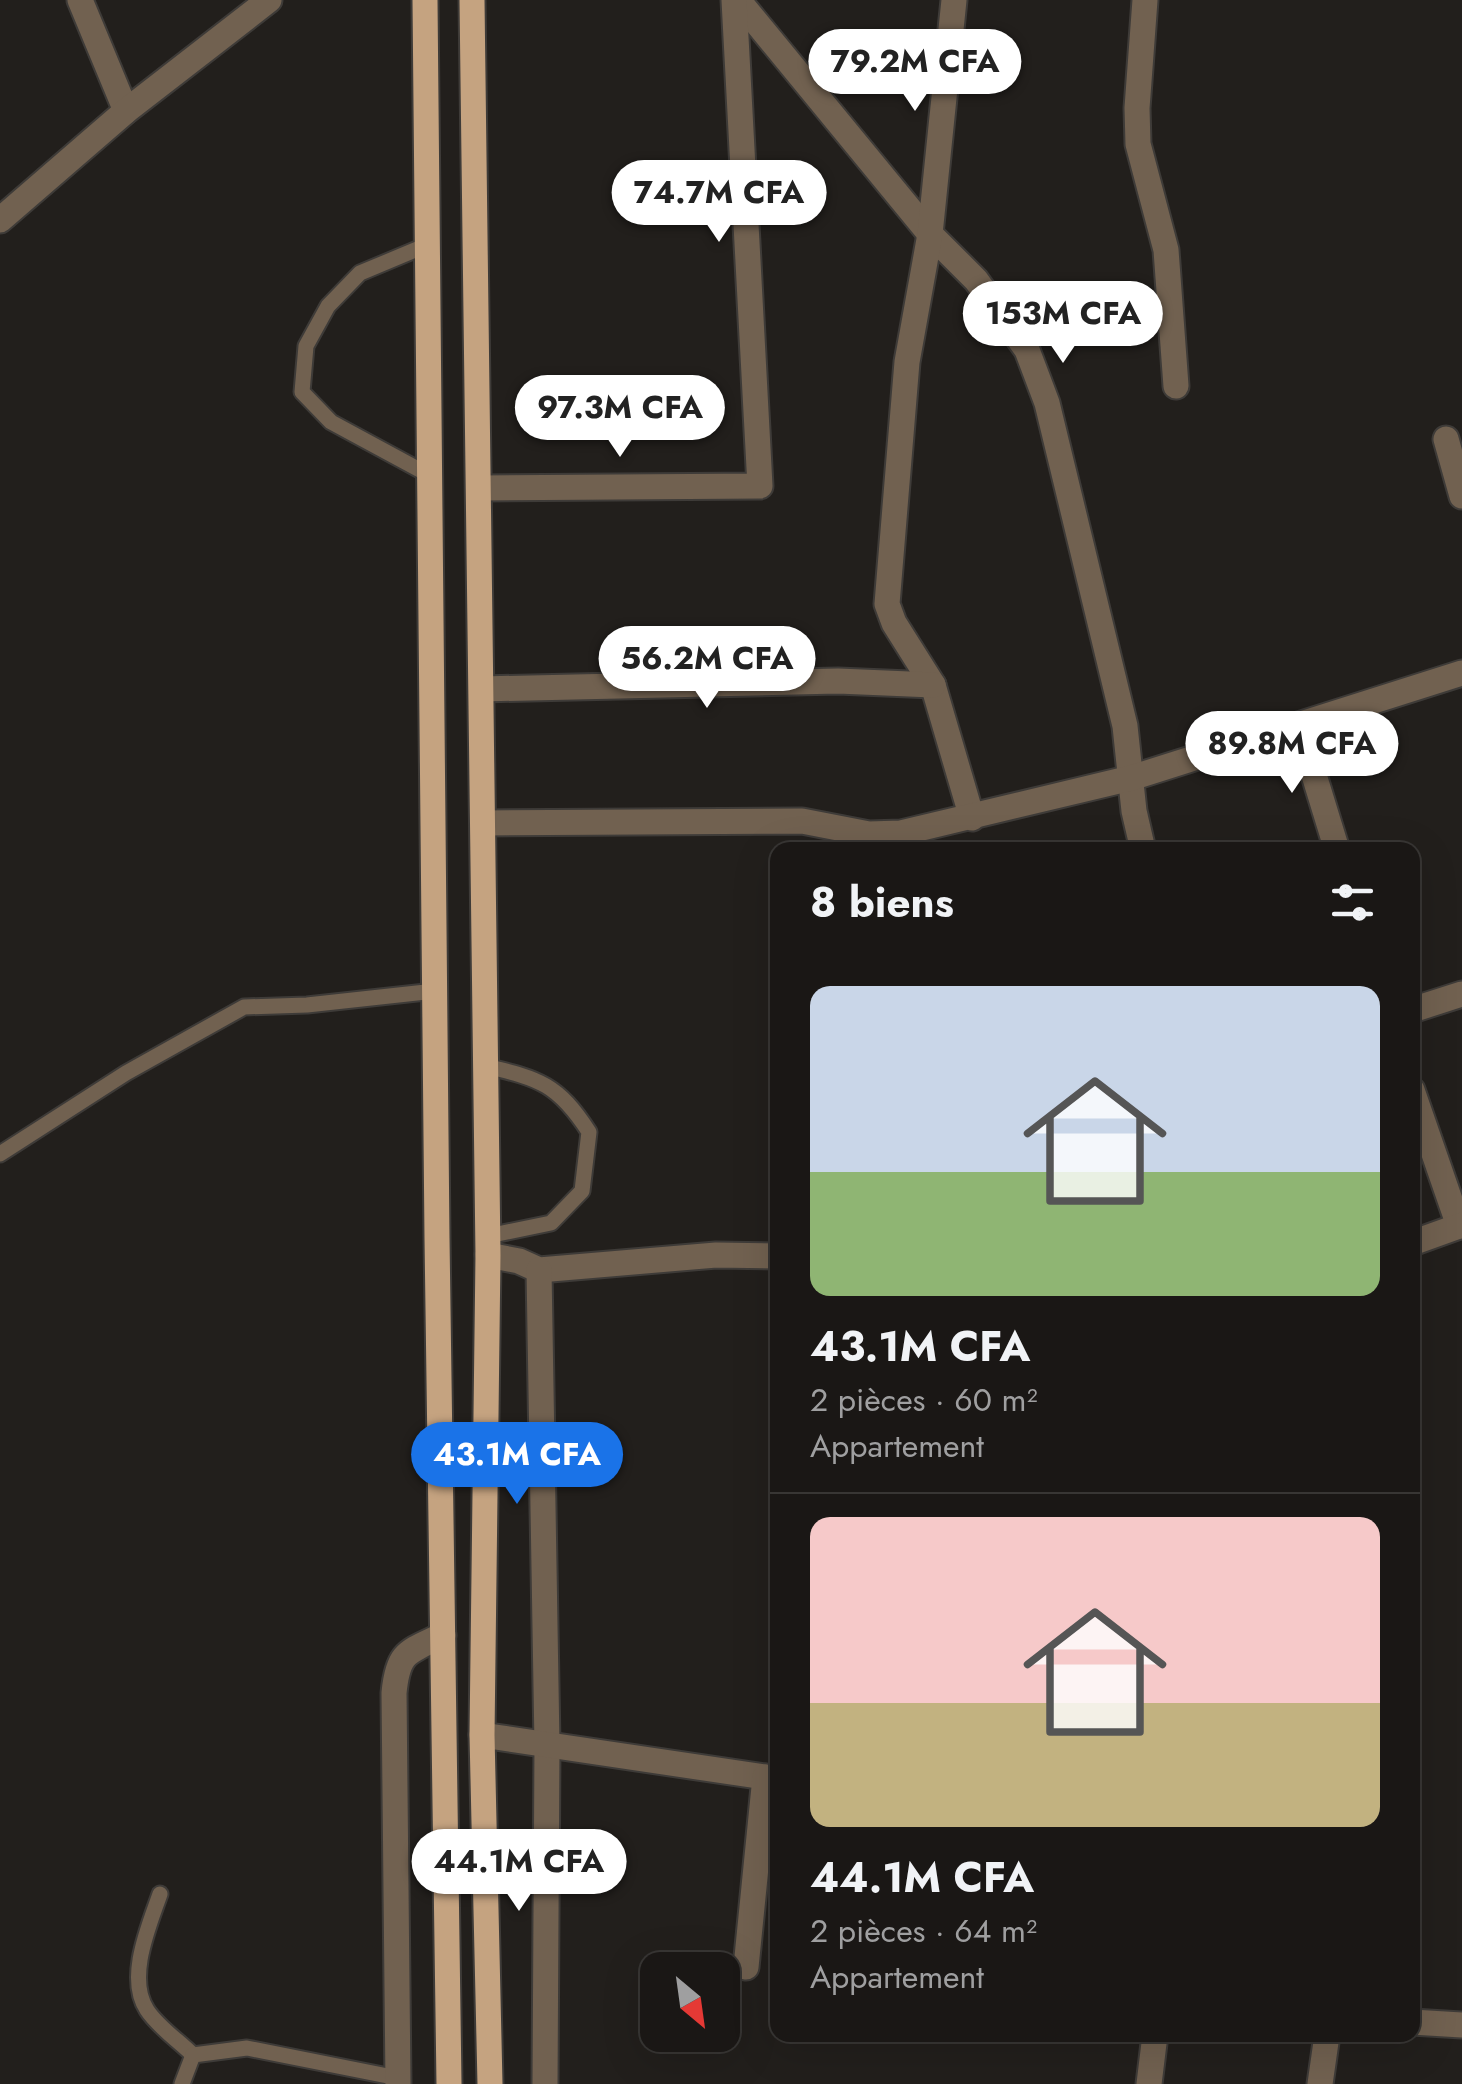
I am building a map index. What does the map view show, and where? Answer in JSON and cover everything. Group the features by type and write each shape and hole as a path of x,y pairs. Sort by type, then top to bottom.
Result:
{"main road":[{"path":"425,0 449,2084"},
{"path":"472,0 488,1246 482,1734 490,2084"}],"street":[{"path":"80,0 126,111"},
{"path":"0,220 126,111 269,0"},
{"path":"481,488 760,486 736,0"},
{"path":"736,0 930,234 976,280 1028,350 1047,403 1125,726 1143,842"},
{"path":"954,0 930,234 907,362 887,604 894,623 933,685 972,818"},
{"path":"1145,0 1138,144 1166,250 1176,386"},
{"path":"1446,439 1462,496"},
{"path":"483,824 802,820 869,834 945,838 972,818 1131,778 1462,673"},
{"path":"482,688 838,681 933,685"},
{"path":"1299,726 1335,842"},
{"path":"1420,1007 1462,994"},
{"path":"1420,1113 1460,1226 1420,1240"},
{"path":"488,1246 539,1270 716,1255 770,1256"},
{"path":"539,1270 547,1744 545,2084"},
{"path":"398,2081 396,1668 407,1653 444,1635"},
{"path":"482,1734 770,1778"},
{"path":"746,1967 770,1793"},
{"path":"1420,2022 1462,2025"},
{"path":"1148,2084 1153,2042"},
{"path":"1320,2084 1326,2042"}],"lane":[{"path":"428,245 360,273 328,306 306,346 302,392 332,422 430,475"},
{"path":"0,1154 126,1072 244,1007 435,992"},
{"path":"486,1066 536,1078 570,1103 590,1132 582,1191 551,1224 488,1246"},
{"path":"160,1894 146,1936 138,1981 146,2009 193,2055"},
{"path":"193,2055 247,2048 398,2081"},
{"path":"182,2084 193,2055"}]}
